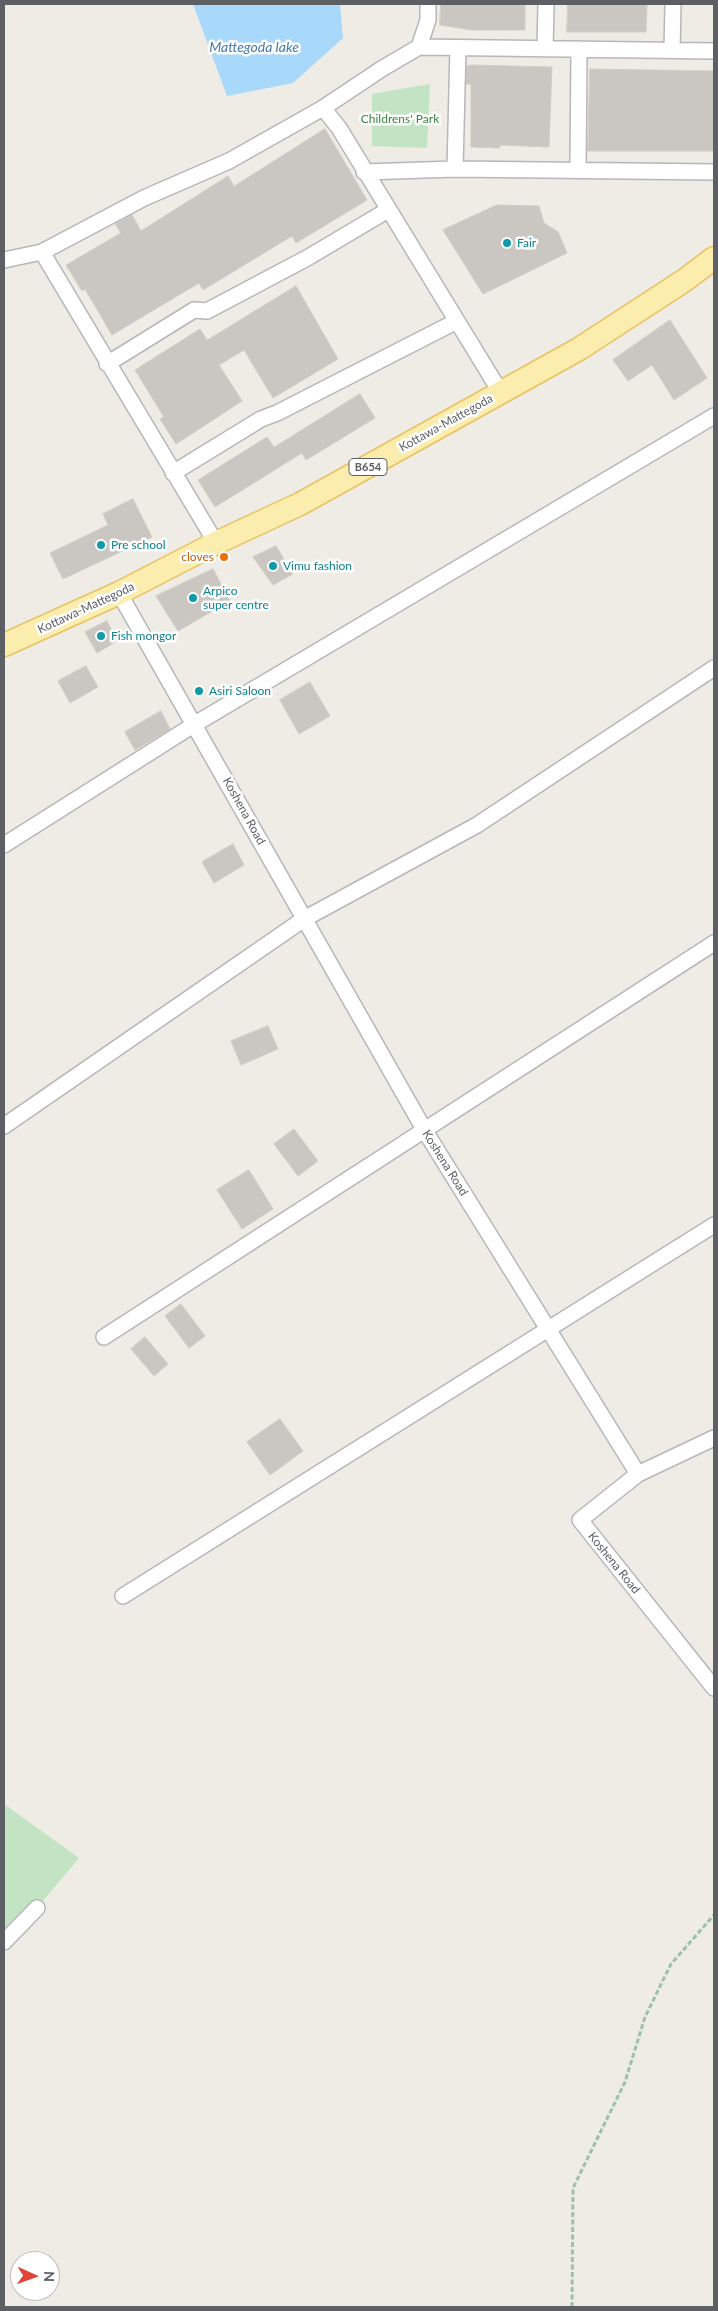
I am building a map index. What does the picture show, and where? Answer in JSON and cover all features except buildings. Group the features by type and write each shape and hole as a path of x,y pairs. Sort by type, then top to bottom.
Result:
{"main road":[{"name":"Kottawa-Mattegoda","path":"4,645 119,593 216,543 300,504 579,349 685,280 714,258"}],"street":[{"path":"419,48 428,20 428,4"},
{"path":"545,48 546,4"},
{"path":"672,50 674,4"},
{"path":"4,260 42,252 144,198 229,161 322,108 383,68 419,48 714,51"},
{"path":"455,169 458,48"},
{"path":"578,170 579,49"},
{"path":"322,108 339,128 364,172 501,393"},
{"path":"364,172 455,169 714,172"},
{"path":"108,364 194,310 207,311 307,258 388,210"},
{"path":"42,252 216,543"},
{"path":"173,473 261,419 277,414 457,321"},
{"path":"4,845 195,724 714,416"},
{"name":"Koshena Road","path":"119,593 425,1131 638,1474 580,1520 714,1688"},
{"path":"4,1126 304,919 477,825 714,668"},
{"path":"104,1337 714,943"},
{"path":"123,1596 714,1225"},
{"path":"638,1474 714,1438"},
{"path":"4,1942 37,1908"}],"path":[{"path":"572,2307 573,2188 625,2082 645,2017 662,1982 672,1964 714,1915"}],"green space":[{"name":"Childrens' Park","path":"430,84 427,148 372,146 372,94"},
{"path":"4,1804 79,1858 37,1908 4,1942"}],"water":[{"name":"Mattegoda lake","path":"193,4 340,4 343,38 293,83 227,96"}],"place":[{"name":"Fair","path":"507,243"},
{"name":"Pre school","path":"101,545"},
{"name":"cloves","path":"224,557"},
{"name":"Vimu fashion","path":"273,566"},
{"name":"Arpico super centre","path":"193,598"},
{"name":"Fish mongor","path":"101,636"},
{"name":"Asiri Saloon","path":"199,691"}]}
